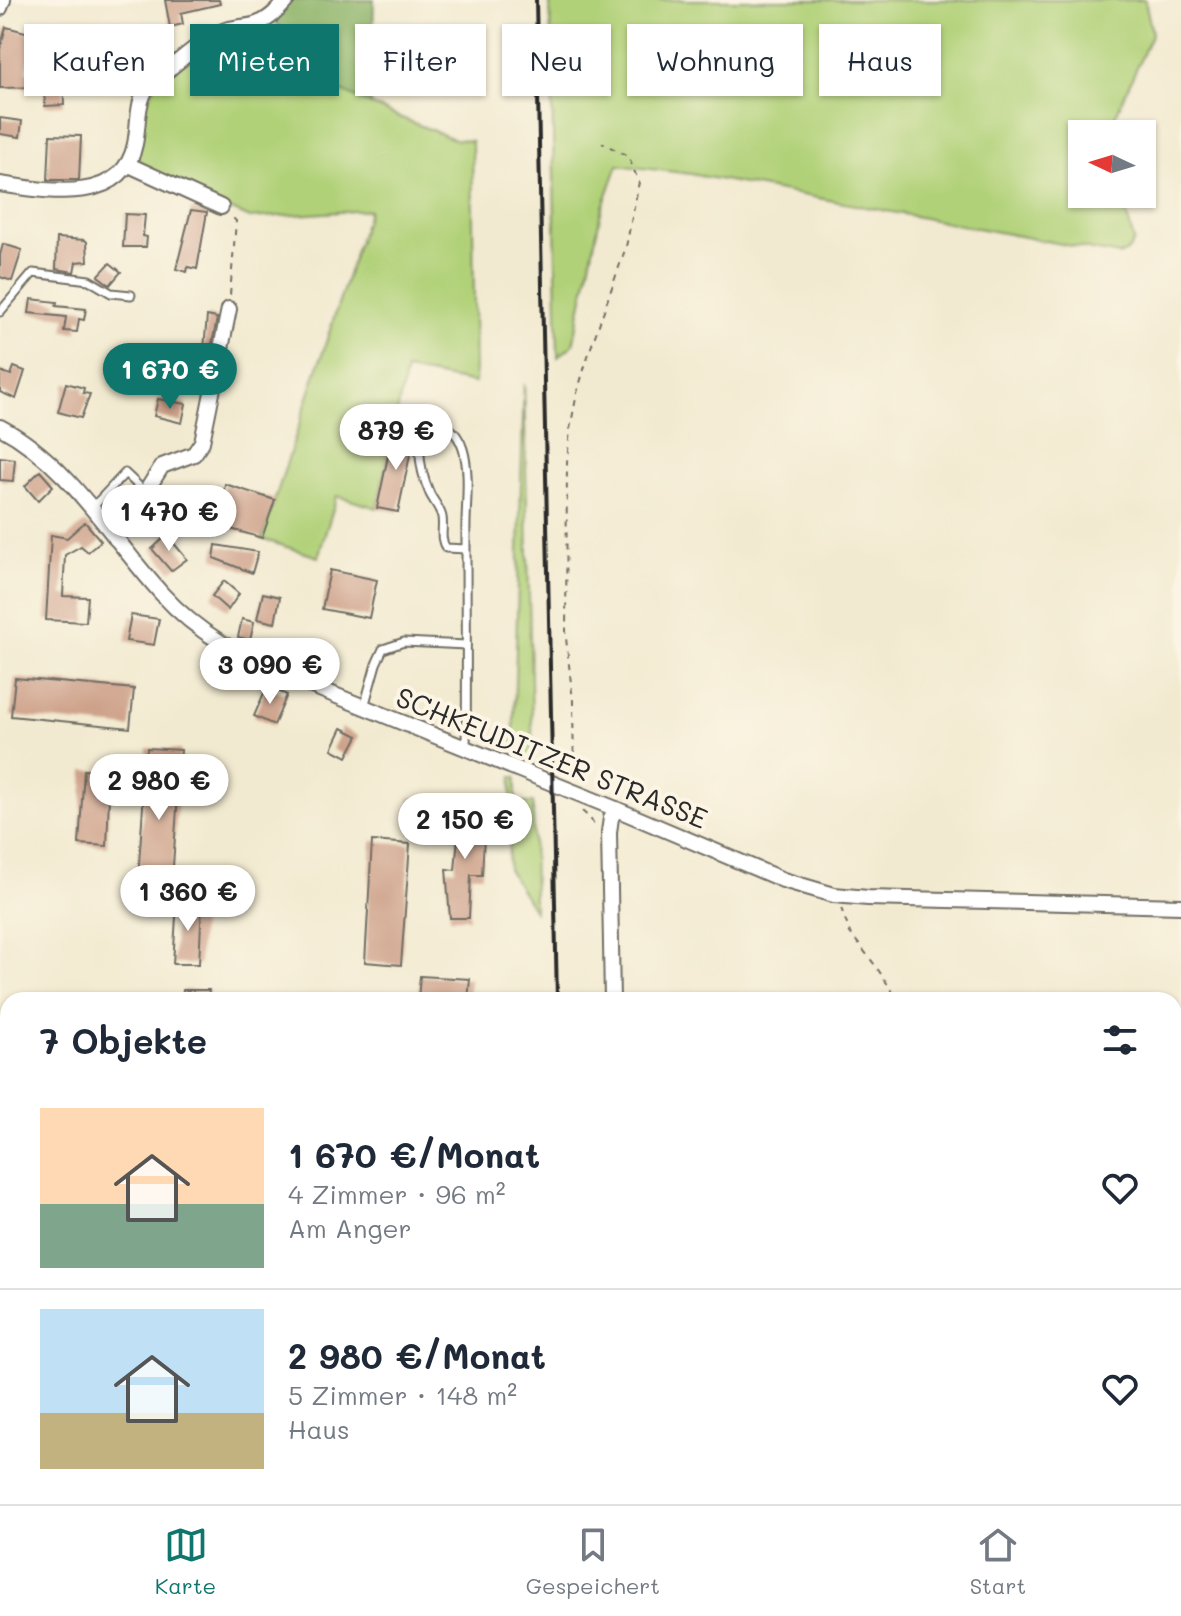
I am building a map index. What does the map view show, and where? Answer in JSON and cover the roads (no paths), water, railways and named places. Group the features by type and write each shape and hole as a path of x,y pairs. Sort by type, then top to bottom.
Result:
{"street":[{"path":"0,8 3,0"},
{"path":"0,184 84,191 109,182 129,165 142,98 150,85 197,46 222,31 258,24 273,15 287,0"},
{"path":"129,165 221,207"},
{"path":"116,539 162,466 194,454 202,442 229,309"},
{"name":"SCHKEUDITZER STRASSE","path":"0,427 20,439 62,474 164,596 215,641 263,666 783,880 838,895 907,900 1181,906"},
{"path":"612,992 609,832 616,809"}],"lane":[{"path":"0,312 33,273 89,280 111,293 131,295"},
{"path":"466,549 446,548 441,540 441,512 430,493 419,457 423,424 429,421 454,430 463,450 466,477 466,549 466,749"},
{"path":"92,508 125,473 145,492"},
{"path":"364,707 383,649 404,642 466,645"}],"railway":[{"path":"536,0 557,992"}]}
